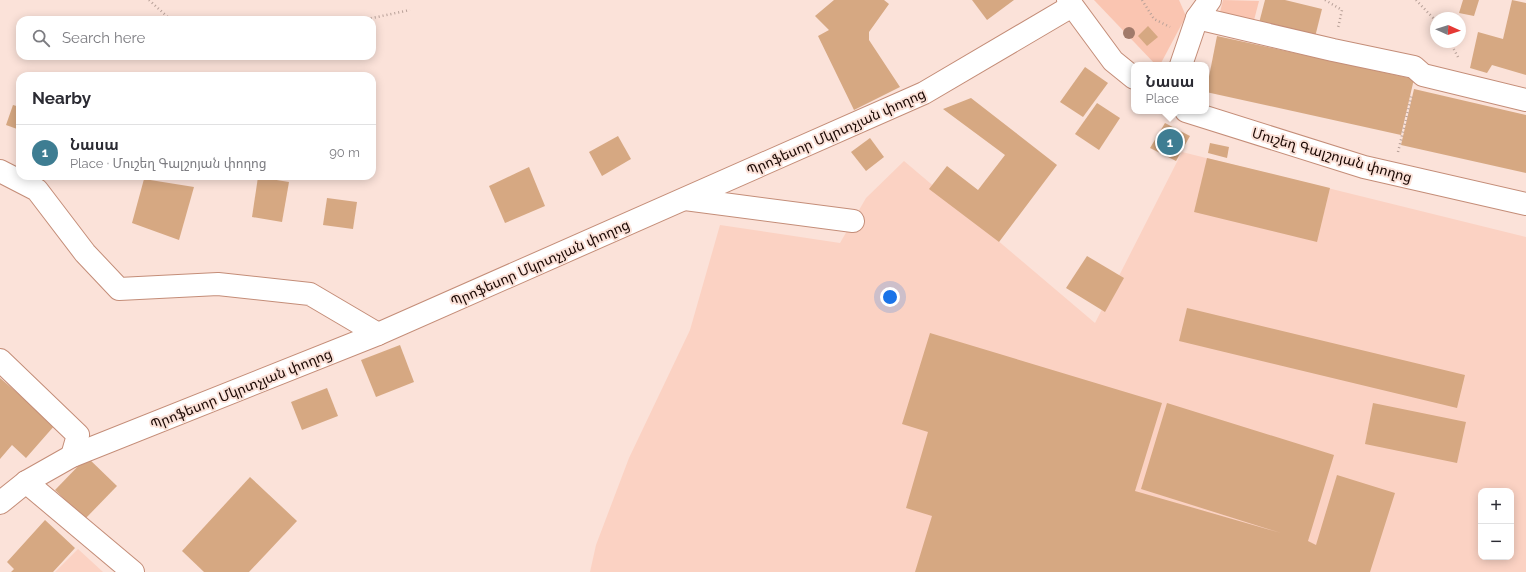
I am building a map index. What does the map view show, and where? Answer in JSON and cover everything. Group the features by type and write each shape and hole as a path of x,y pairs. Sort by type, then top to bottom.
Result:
{"street":[{"path":"1182,62 1194,27 1210,0"},
{"path":"1069,2 1113,61 1131,76"},
{"name":"Պրոֆեսոր Մկրտչյան փողոց","path":"0,503 26,482 72,456 378,334 924,93 1069,2"},
{"path":"1194,27 1333,50 1414,67 1423,75 1526,100"},
{"name":"Մուշեղ Գալշոյան փողոց","path":"1196,114 1364,167 1526,204"},
{"path":"0,171 16,179"},
{"path":"18,180 37,190 85,253 119,289 218,284 310,294 378,334"},
{"path":"685,199 853,221"},
{"path":"0,360 78,435 72,456"},
{"path":"26,482 133,572"}],"path":[{"path":"150,0 167,16"},
{"path":"1142,0 1154,19 1178,31 1194,27"},
{"path":"1325,0 1342,10 1333,50"},
{"path":"1416,0 1430,15"},
{"path":"376,17 410,10"},
{"path":"1399,148 1414,88 1423,75"}],"shaded area":[{"path":"1094,0 1179,0 1186,16 1162,62 1153,62"},
{"path":"1223,0 1259,1 1253,24 1219,16"},
{"path":"1182,152 1526,237 1526,572 590,572 596,545 629,458 690,330 720,225 840,243 866,198 904,161 1095,323"},
{"path":"78,549 103,572 55,572"}],"building":[{"path":"834,0 884,0 889,4 869,32 869,40 900,87 854,110 818,36 829,30 815,16"},
{"path":"972,0 1014,0 987,20"},
{"path":"1265,0 1285,0 1322,9 1315,37 1259,23"},
{"path":"1463,0 1479,0 1474,16 1466,14 1466,12 1459,12"},
{"path":"1512,0 1526,3 1526,75 1492,65 1487,73 1470,68 1478,32 1503,39"},
{"path":"1148,26 1158,37 1147,46 1138,36"},
{"path":"1217,36 1414,79 1401,135 1209,93 1209,77"},
{"path":"1085,67 1108,83 1083,117 1060,102"},
{"path":"1414,89 1526,115 1526,173 1401,145"},
{"path":"971,98 1057,165 999,242 929,189 947,166 978,190 1005,155 943,109"},
{"path":"1097,103 1120,118 1099,150 1075,134"},
{"path":"13,105 16,106 16,129 6,125"},
{"path":"1165,123 1190,136 1176,161 1150,148"},
{"path":"618,136 631,159 602,176 589,152"},
{"path":"870,138 884,157 866,171 851,152"},
{"path":"1210,143 1229,147 1227,158 1208,153"},
{"path":"1207,158 1330,188 1317,242 1194,212"},
{"path":"529,167 545,206 505,223 489,186"},
{"path":"144,180 194,187 179,240 132,223"},
{"path":"258,180 277,180 289,182 282,222 252,217"},
{"path":"327,198 357,202 353,229 323,225"},
{"path":"1087,256 1124,278 1105,312 1066,288"},
{"path":"1187,308 1465,375 1457,408 1179,341"},
{"path":"930,333 1162,403 1135,491 1281,533 1141,489 1167,403 1334,455 1308,541 1316,545 1337,475 1395,493 1370,572 915,572 932,516 906,508 928,432 902,424"},
{"path":"400,345 414,382 376,397 361,360"},
{"path":"0,378 55,425 26,458 12,445 0,459"},
{"path":"327,388 338,416 302,430 291,402"},
{"path":"1373,403 1466,422 1457,463 1365,444"},
{"path":"87,457 117,486 85,519 55,490"},
{"path":"250,477 297,521 249,572 204,572 182,551"},
{"path":"45,520 75,548 53,572 11,572 14,569 7,562"}],"place":[{"name":"Նասա","path":"1170,142"}]}
